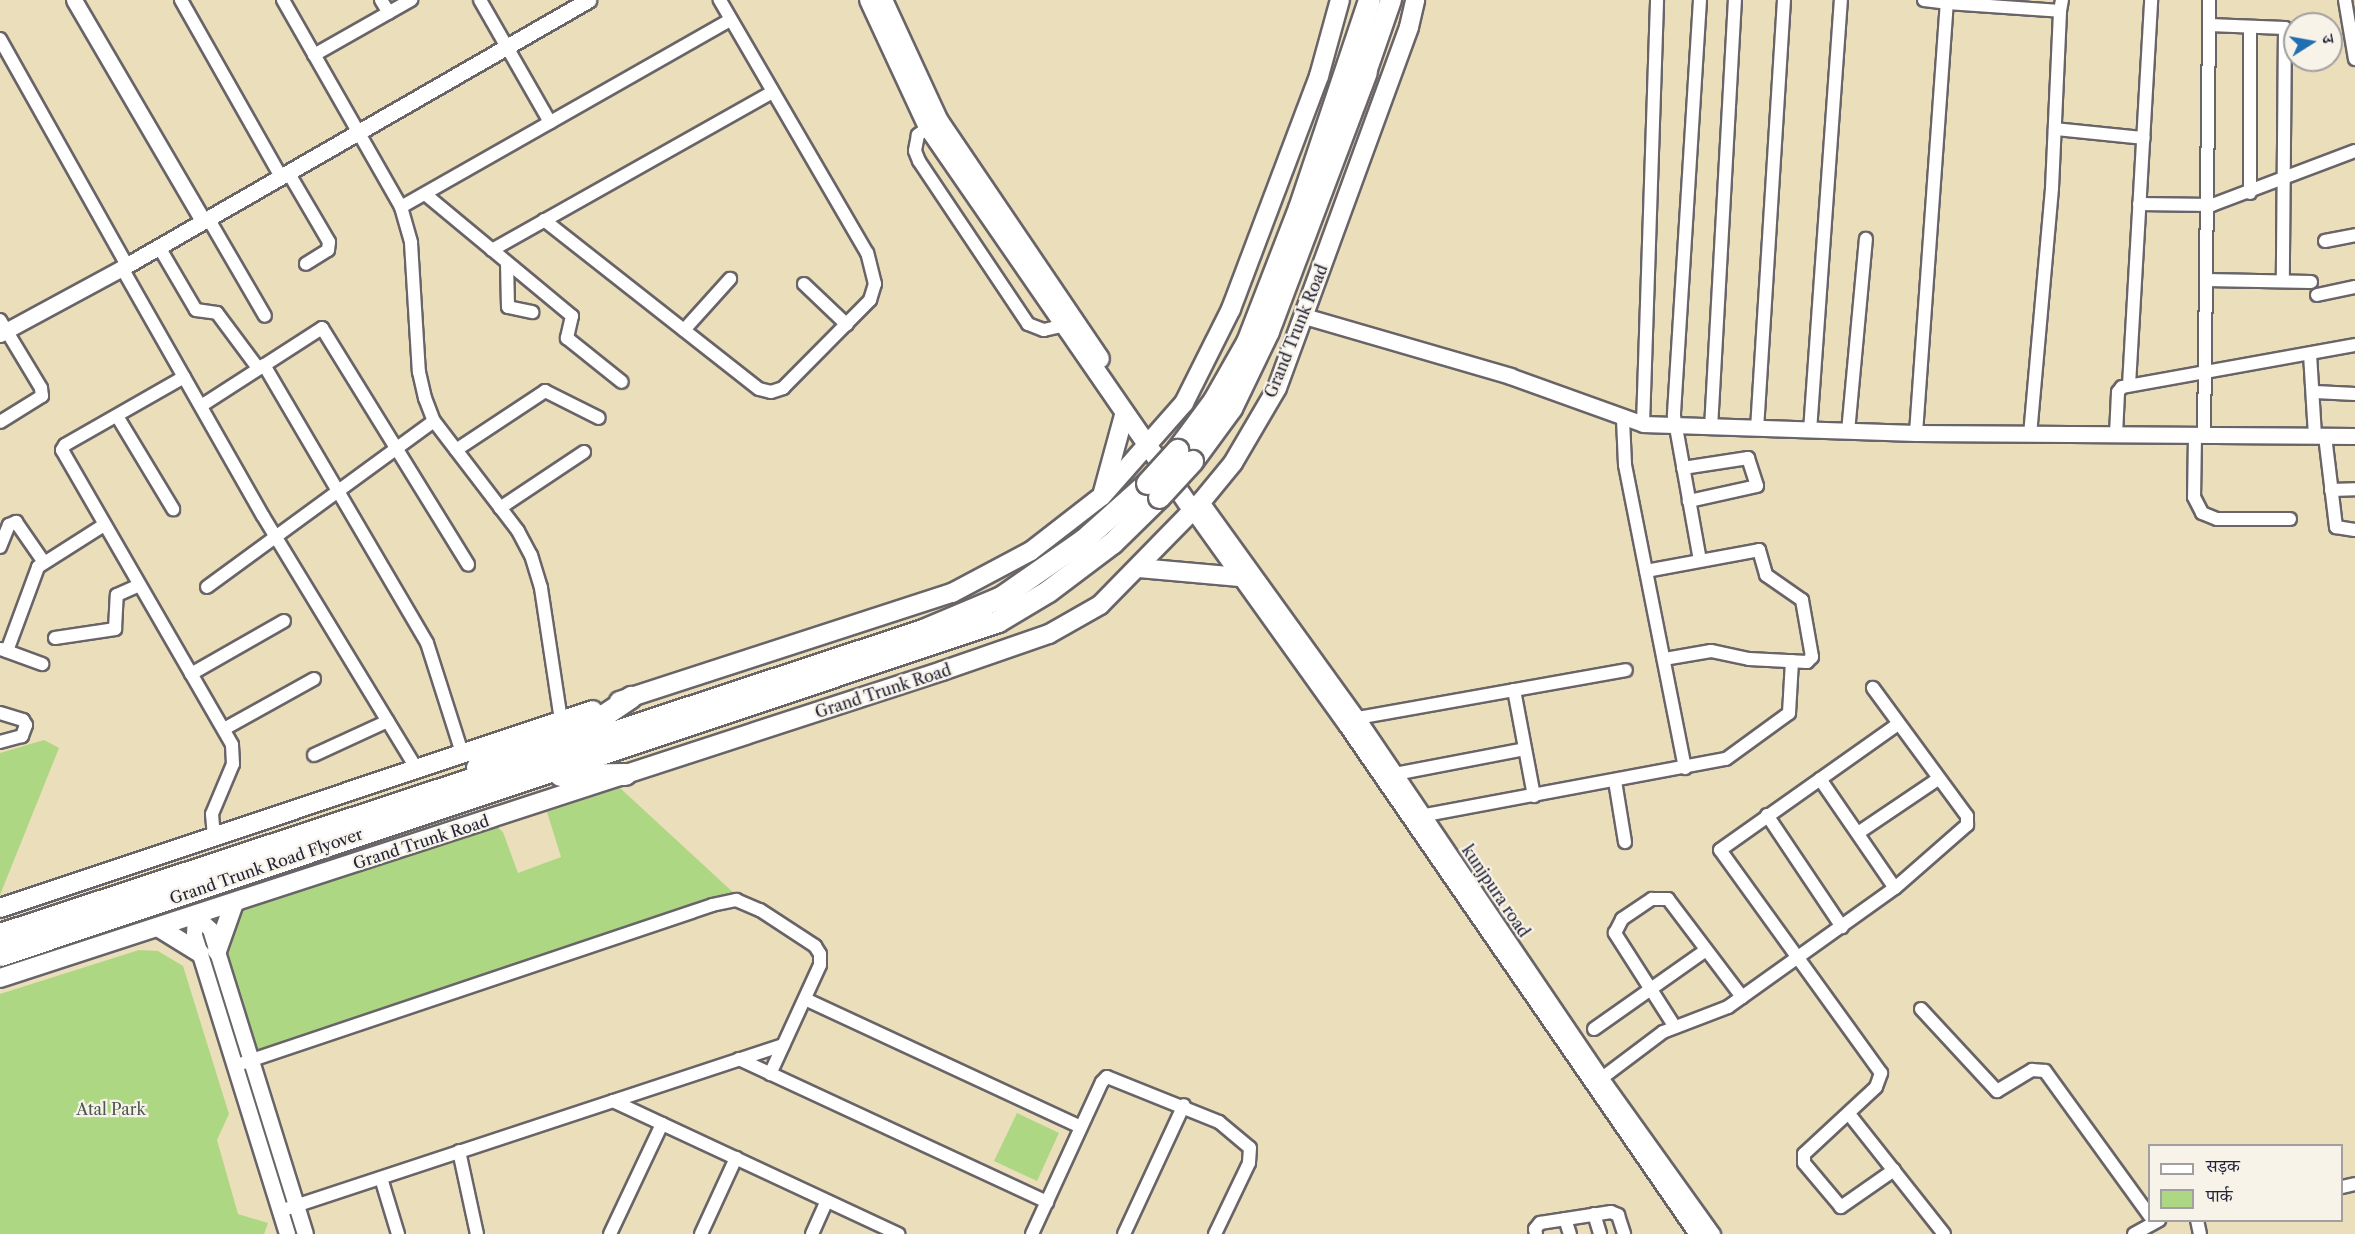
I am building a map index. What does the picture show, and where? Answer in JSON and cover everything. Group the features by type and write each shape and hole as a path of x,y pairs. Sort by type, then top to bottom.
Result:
{"highway":[{"path":"1185,455 1247,342 1299,208 1369,0"},
{"path":"0,934 923,630 1001,597 1153,490 1231,408 1268,331 1391,0"},
{"name":"Grand Trunk Road Flyover","path":"0,955 998,621 1048,591 1112,543 1153,490"},
{"path":"456,784 495,756 601,717 631,697"},
{"path":"532,777 625,774"}],"main road":[{"path":"869,0 933,124 1062,326 1124,415 1151,442"},
{"path":"883,0 933,124 1197,507"},
{"path":"0,908 19,907 214,836 416,768 952,593 1031,551 1102,496 1184,403 1231,309 1319,76 1340,0"},
{"name":"Grand Trunk Road","path":"0,978 34,959 158,927 234,903 1049,634 1100,605 1197,507 1233,463 1277,388 1415,0"},
{"path":"1102,496 1124,415"},
{"path":"1139,568 1244,573"},
{"path":"158,927 208,952 234,903"}],"street":[{"path":"74,0 265,316"},
{"path":"181,0 284,174 329,242 328,250 306,264"},
{"path":"283,0 401,207 415,278 419,372 434,420 501,508 531,555 541,588 561,720"},
{"path":"381,0 389,13"},
{"path":"314,55 411,0"},
{"path":"480,0 550,122"},
{"path":"0,422 42,396 3,328 124,267 588,0"},
{"path":"544,220 759,389 771,392 783,388 870,300 875,284 873,268 720,0"},
{"path":"1644,424 1657,0"},
{"path":"1700,0 1674,427 1700,560"},
{"path":"1711,428 1735,0"},
{"path":"1757,429 1784,0"},
{"path":"1810,431 1841,0"},
{"path":"1924,0 1947,3 2061,5 2055,129 2030,435"},
{"path":"2128,385 2151,0"},
{"path":"2209,0 2204,372 2193,497 2202,513 2217,519 2290,519"},
{"path":"2345,0 2355,59"},
{"path":"1916,434 1947,3"},
{"path":"401,207 730,20"},
{"path":"2209,25 2285,28 2283,282"},
{"path":"2250,27 2250,193"},
{"path":"0,39 184,377 277,539 416,768"},
{"path":"492,250 772,92"},
{"path":"933,124 915,143 919,161 1028,324 1044,330 1062,326"},
{"path":"2055,129 2144,138"},
{"path":"2139,204 2207,206 2250,193 2355,151"},
{"path":"425,194 572,316 567,338 622,382"},
{"path":"2325,241 2355,235"},
{"path":"1848,432 1866,239"},
{"path":"159,247 196,310 217,313 261,367 338,493 427,643 462,753"},
{"path":"507,263 508,307 532,312"},
{"path":"684,330 730,279"},
{"path":"2206,280 2311,282"},
{"path":"804,285 847,325"},
{"path":"2317,295 2355,287"},
{"path":"1304,316 1510,376 1623,419 1644,424 1674,427 1916,434 2355,436"},
{"path":"201,406 322,328 468,564"},
{"path":"2116,435 2119,388 2355,345"},
{"path":"2310,354 2320,436 2337,530 2355,530"},
{"path":"184,377 65,445 62,450 224,729 234,754 212,814 214,836"},
{"path":"456,450 545,391 556,393 599,418"},
{"path":"2315,392 2355,393"},
{"path":"117,416 173,509"},
{"path":"1623,419 1625,465 1685,768"},
{"path":"207,587 277,539 434,420"},
{"path":"501,508 584,452"},
{"path":"1683,468 1748,458 1757,486 1689,501"},
{"path":"2331,490 2355,489"},
{"name":"kunjpura road","path":"1197,507 1417,816 1698,1231"},
{"path":"0,547 9,525 16,522 43,561"},
{"path":"42,664 3,650 33,577 43,561 104,525"},
{"path":"1646,571 1759,550 1766,575 1802,600 1812,657 1810,661 1749,659 1711,651 1664,659"},
{"path":"54,638 115,629 117,595 139,585"},
{"path":"191,674 284,621"},
{"path":"1417,816 1685,768 1737,754 1785,717 1791,706 1792,661"},
{"path":"1356,718 1626,670"},
{"path":"224,729 314,679"},
{"path":"1597,1082 1675,1027 1712,1015 1742,997 1895,888 1969,822 1873,688"},
{"path":"1514,690 1534,796"},
{"name":"kunjpura road","path":"1330,691 1356,718 1395,774 1417,816"},
{"path":"0,713 23,720 26,731 0,742"},
{"path":"314,755 388,721"},
{"path":"1894,1170 1846,1207 1837,1206 1803,1158 1876,1087 1881,1073 1721,854 1722,847 1898,724"},
{"path":"1395,774 1525,749"},
{"path":"1820,779 1895,888"},
{"path":"1858,833 1938,779"},
{"path":"1614,781 1626,842"},
{"path":"1767,815 1842,927"},
{"path":"1675,1027 1614,933 1622,919 1657,897 1668,899 1742,997"},
{"path":"235,1065 729,901 749,903 815,946 820,965 770,1074"},
{"path":"195,915 210,929 208,952 235,1065 287,1234"},
{"path":"1594,1029 1706,950"},
{"path":"208,952 250,1060 305,1234"},
{"path":"805,999 1081,1127"},
{"path":"1921,1009 1997,1091 2032,1070 2045,1071 2148,1212"},
{"path":"280,1211 783,1045"},
{"path":"740,1059 1047,1202"},
{"path":"1032,1234 1081,1127 1107,1077 1219,1122 1250,1148 1249,1163 1215,1234"},
{"path":"613,1101 898,1234"},
{"path":"1124,1234 1184,1106"},
{"path":"1849,1114 1944,1234"},
{"path":"610,1234 662,1124"},
{"path":"459,1151 477,1234"},
{"path":"701,1234 736,1158"},
{"path":"381,1178 398,1234"},
{"path":"812,1234 827,1201"},
{"path":"1536,1234 1537,1225 1616,1212 1624,1234"},
{"path":"1594,1214 1600,1234"},
{"path":"1565,1219 1569,1234"},
{"path":"2134,1234 2151,1222"}],"green space":[{"path":"44,740 59,748 0,895 0,753"},
{"path":"620,788 736,895 258,1050 225,951 244,910 496,826 503,832 518,873 561,857 547,812"},
{"name":"Atal Park","path":"139,950 158,951 183,966 229,1114 217,1140 238,1214 268,1223 264,1234 0,1234 0,994"},
{"path":"1017,1113 1059,1133 1037,1181 994,1161"}]}
